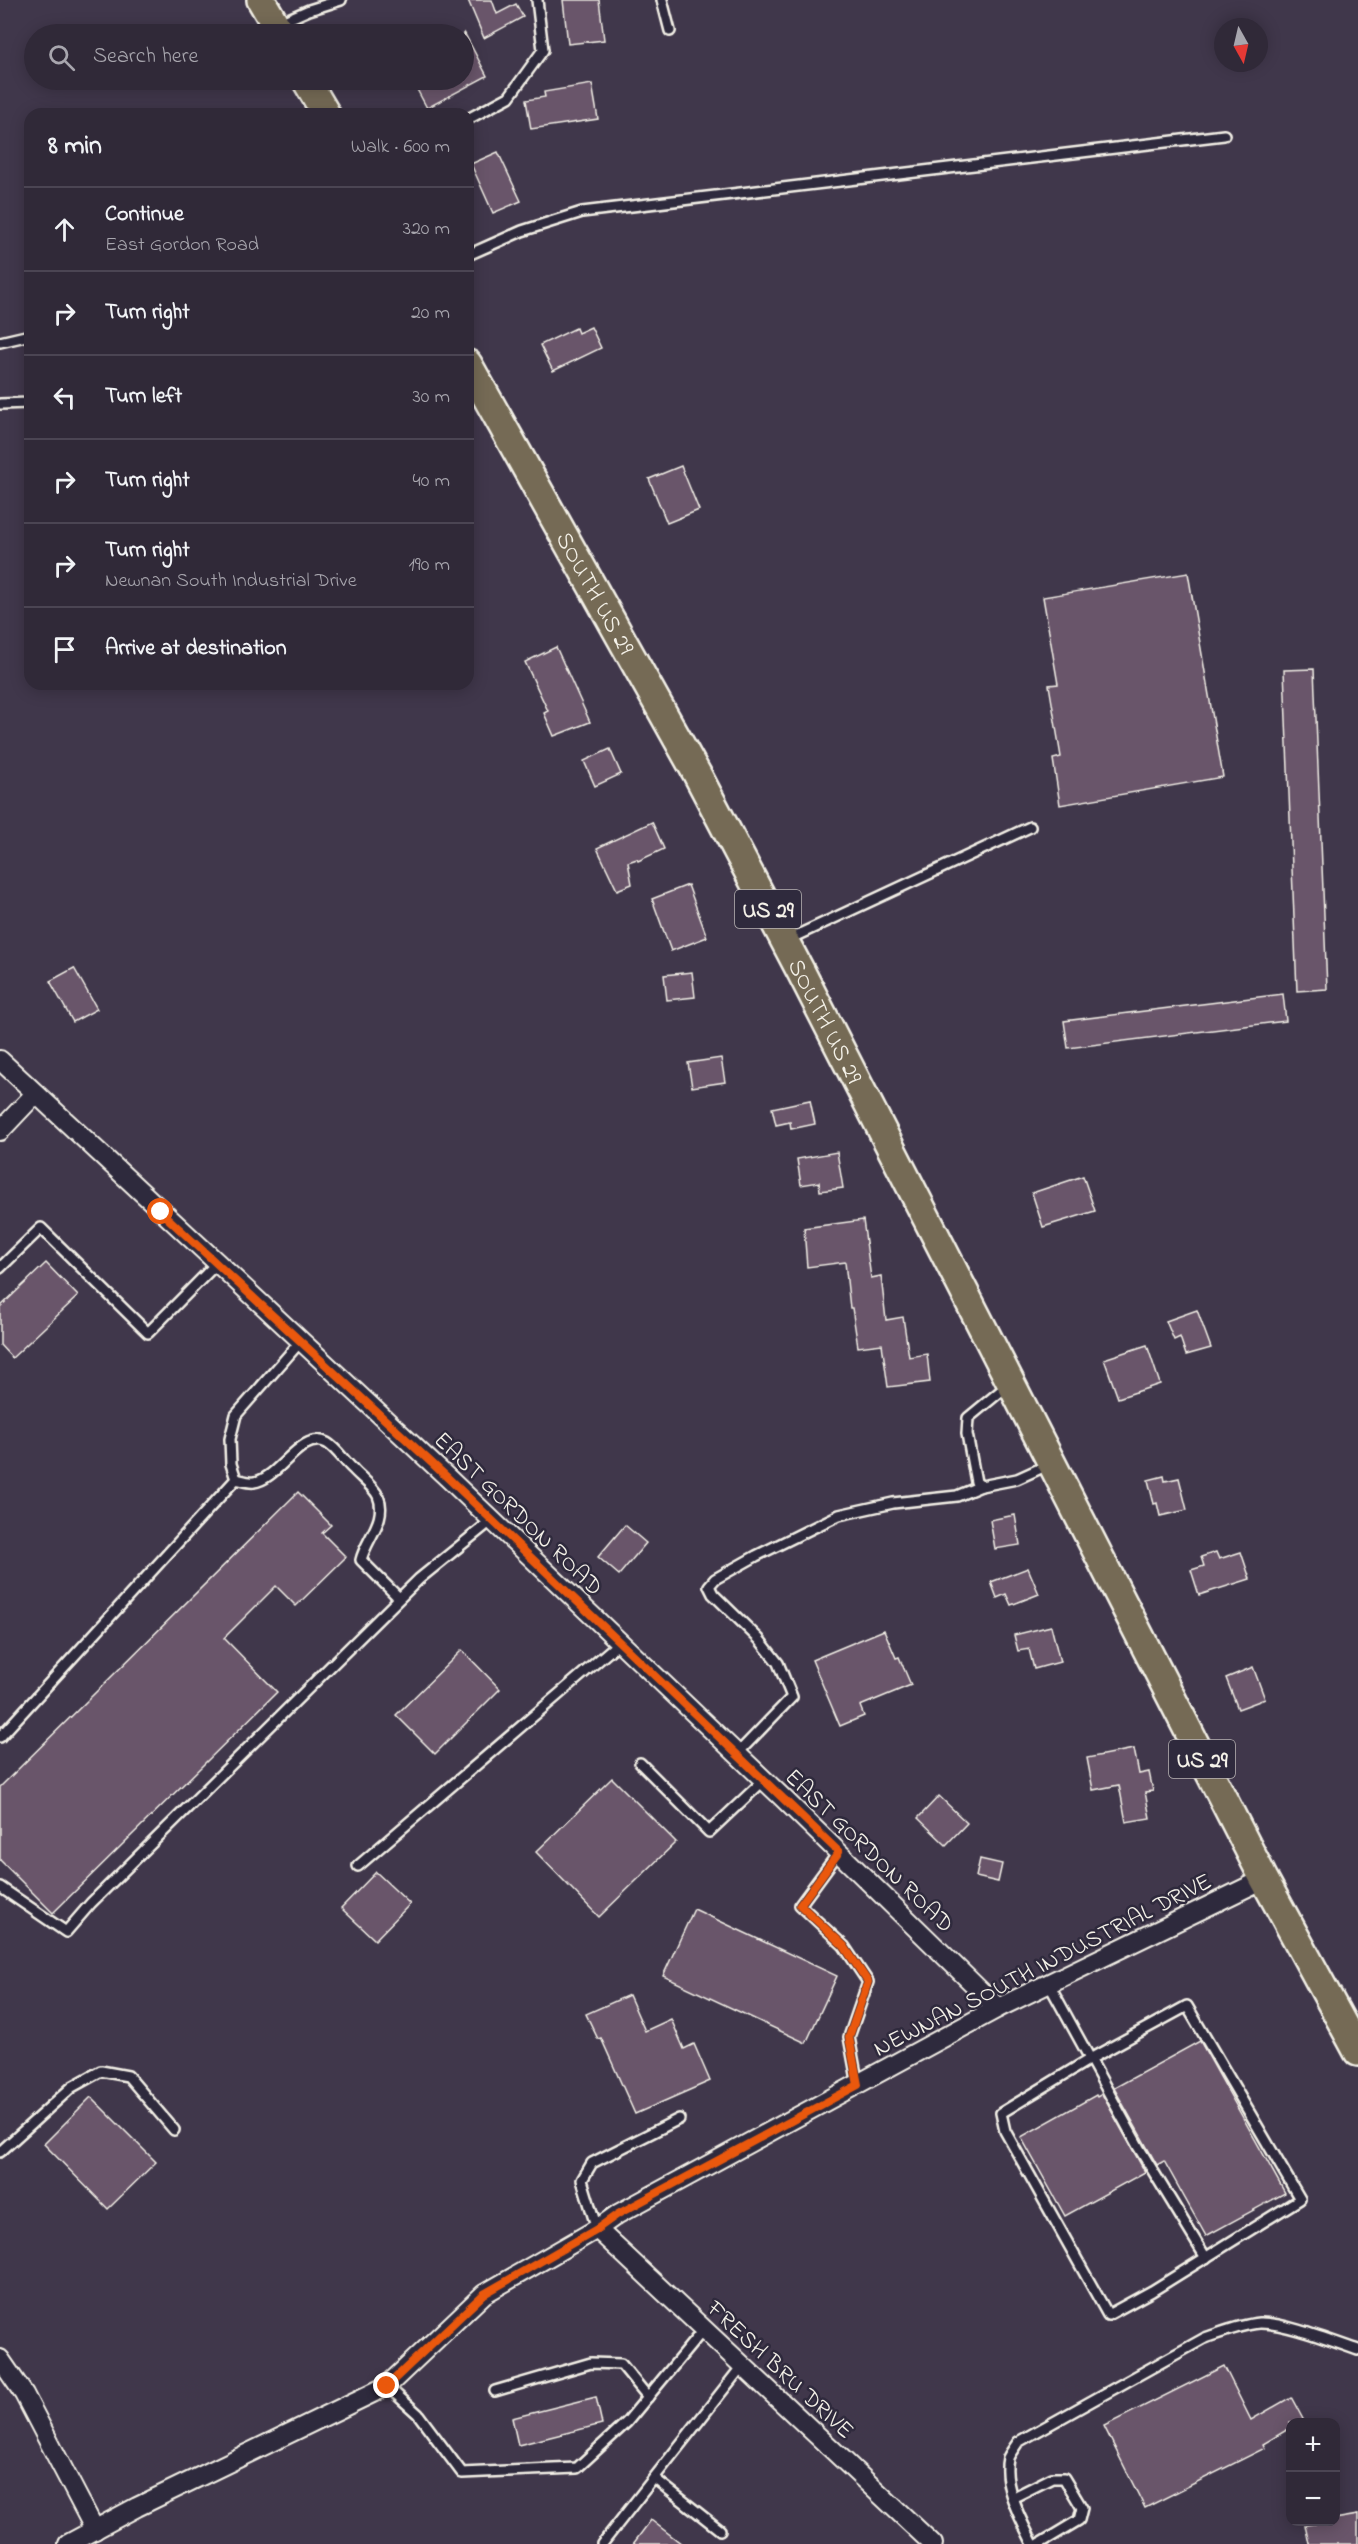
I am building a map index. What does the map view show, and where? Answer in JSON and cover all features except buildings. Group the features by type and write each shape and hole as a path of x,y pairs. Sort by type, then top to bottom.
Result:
{"main road":[{"path":"261,0 275,24"},
{"path":"312,90 322,108"},
{"name":"SOUTH US 29","path":"474,375 697,774 785,941 1051,1464"},
{"name":"US 29","path":"1051,1464 1264,1878 1358,2052"}],"street":[{"name":"EAST GORDON ROAD","path":"0,1060 492,1520 738,1754 998,2008"},
{"path":"0,1131 35,1094"},
{"name":"NEWNAN SOUTH INDUSTRIAL DRIVE","path":"68,2544 137,2507 387,2386 484,2294 597,2229 618,2214 998,2008 1264,1878"},
{"name":"FRESH BRU DRIVE","path":"597,2229 933,2544"},
{"path":"0,2360 24,2394 95,2530"}],"lane":[{"path":"287,24 309,9 341,0"},
{"path":"474,116 508,98 543,50 537,0"},
{"path":"662,0 670,31"},
{"path":"474,252 522,231 582,212 1224,135"},
{"path":"0,342 4,339 24,336"},
{"path":"0,404 24,403"},
{"path":"785,941 1030,827"},
{"path":"0,1268 41,1228 148,1333 217,1263"},
{"path":"236,1479 231,1464 230,1439 236,1415 300,1341"},
{"path":"981,1486 976,1482 968,1434 968,1418 1010,1384"},
{"path":"236,1479 253,1482 266,1477 303,1446 315,1441 327,1443 378,1495 380,1509 378,1524 364,1547 361,1560 399,1598"},
{"path":"738,1754 792,1697 777,1663 759,1639 713,1594 709,1586 715,1579 839,1515 893,1503 957,1496 981,1486 1017,1479 1051,1464"},
{"path":"0,1737 236,1479"},
{"path":"0,1887 66,1932 92,1903 399,1598 492,1520"},
{"path":"358,1866 620,1642"},
{"path":"640,1763 709,1832 764,1780"},
{"path":"839,1852 800,1905 844,1946 868,1982 849,2037 858,2085"},
{"path":"1049,1984 1139,2148 1206,2258"},
{"path":"1187,2006 1300,2199 1206,2258 1108,2315 1005,2131 1001,2114 1090,2059 1187,2006"},
{"path":"0,2152 72,2087 101,2071 128,2076 174,2130"},
{"path":"597,2229 582,2180 592,2163 679,2119"},
{"path":"1032,2544 1022,2523 1008,2481 1008,2458 1017,2442 1205,2338 1235,2328 1262,2323 1315,2335 1358,2350"},
{"path":"387,2386 418,2414 462,2473 577,2468 627,2422 704,2329"},
{"path":"495,2391 591,2363 621,2364 648,2397"},
{"path":"602,2544 742,2366"},
{"path":"654,2478 720,2530"},
{"path":"1014,2497 1053,2478 1064,2478 1082,2508 1079,2520 1039,2544"}],"route":[{"path":"161,1212 449,1479 839,1852 800,1905 844,1946 868,1982 849,2037 858,2085 618,2214 597,2229 484,2294 387,2386"}]}
